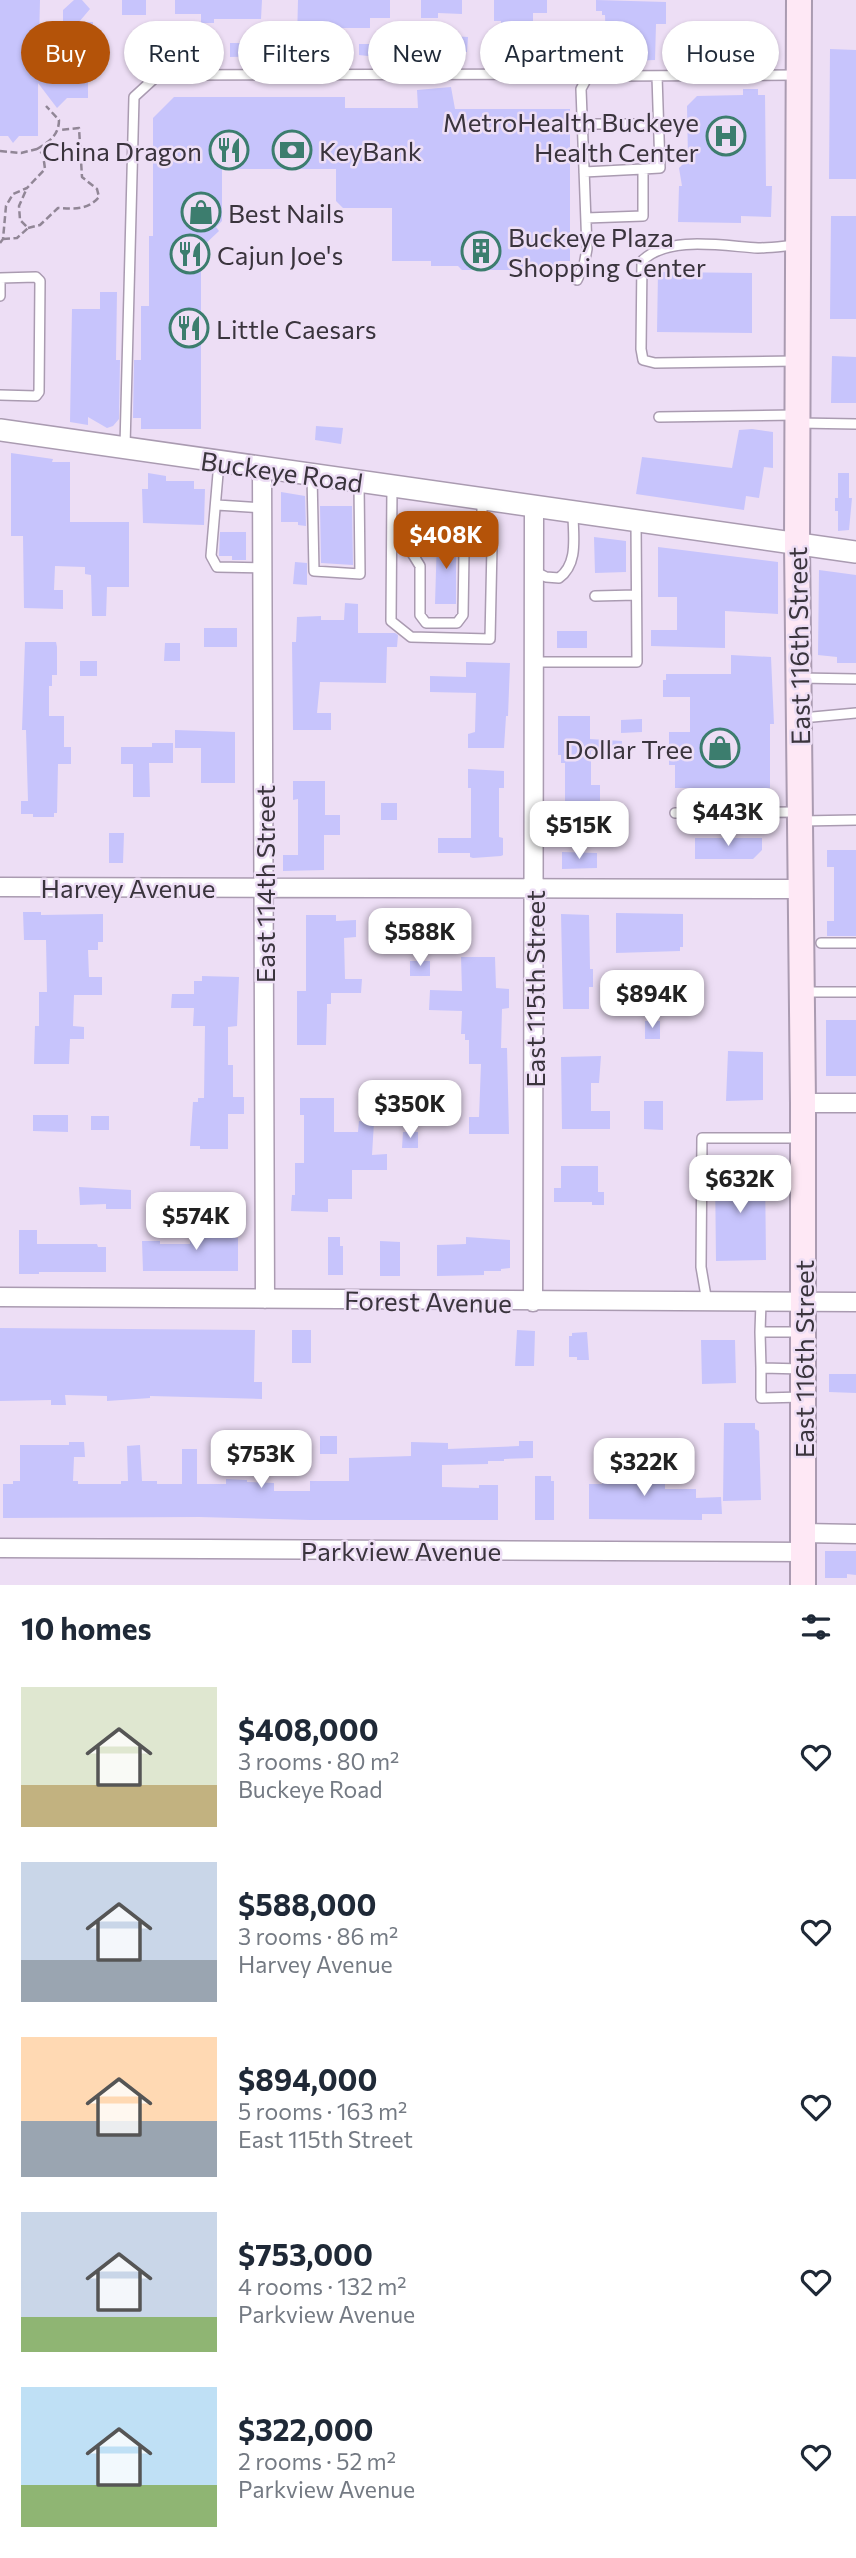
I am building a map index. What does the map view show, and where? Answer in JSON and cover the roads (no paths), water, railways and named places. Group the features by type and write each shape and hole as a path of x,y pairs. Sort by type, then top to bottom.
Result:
{"main road":[{"name":"East 116th Street","path":"799,0 797,543 803,1103 803,1585"}],"street":[{"name":"Buckeye Road","path":"0,430 856,552"},
{"name":"East 114th Street","path":"262,468 265,1299"},
{"name":"East 115th Street","path":"533,1302 534,508"},
{"name":"Harvey Avenue","path":"0,887 801,888"},
{"path":"803,1103 856,1103"},
{"name":"Forest Avenue","path":"0,1297 856,1302"},
{"name":"Parkview Avenue","path":"0,1548 803,1543 856,1534"}],"lane":[{"path":"125,448 134,97 158,75 480,74"},
{"path":"648,76 799,75"},
{"path":"584,172 660,168 657,76"},
{"path":"577,280 586,260 581,89 584,84"},
{"path":"582,124 658,124"},
{"path":"586,218 643,216 643,169"},
{"path":"798,245 760,248 732,245 670,246 652,251 642,261 640,277 640,349 643,360 655,363 798,361"},
{"path":"0,296 0,277 36,277 40,281 39,392 36,396 0,395"},
{"path":"659,417 798,419 856,424"},
{"path":"219,462 211,556 213,562 217,567 263,568"},
{"path":"312,475 314,571 360,574 359,482"},
{"path":"392,487 391,621 411,637 491,639 492,546 482,532 482,500"},
{"path":"217,505 262,508"},
{"path":"534,571 546,577 559,578 567,571 573,561 573,513"},
{"path":"392,521 419,566 420,615 426,622 457,623 463,615 464,553 482,532"},
{"path":"534,663 637,662 636,522"},
{"path":"595,596 636,595"},
{"path":"799,678 856,679"},
{"path":"799,718 856,713"},
{"path":"675,813 856,820"},
{"path":"821,943 856,943"},
{"path":"802,992 856,992"},
{"path":"706,1302 701,1267 702,1138 803,1138"},
{"path":"761,1302 761,1398 803,1397"},
{"path":"760,1332 803,1332"},
{"path":"761,1368 803,1369"}],"place":[{"name":"MetroHealth Buckeye Health Center","path":"726,136"},
{"name":"China Dragon","path":"229,150"},
{"name":"KeyBank","path":"292,150"},
{"name":"Best Nails","path":"201,212"},
{"name":"Buckeye Plaza Shopping Center","path":"481,251"},
{"name":"Cajun Joe's","path":"190,254"},
{"name":"Little Caesars","path":"189,328"},
{"name":"Dollar Tree","path":"720,748"}]}
